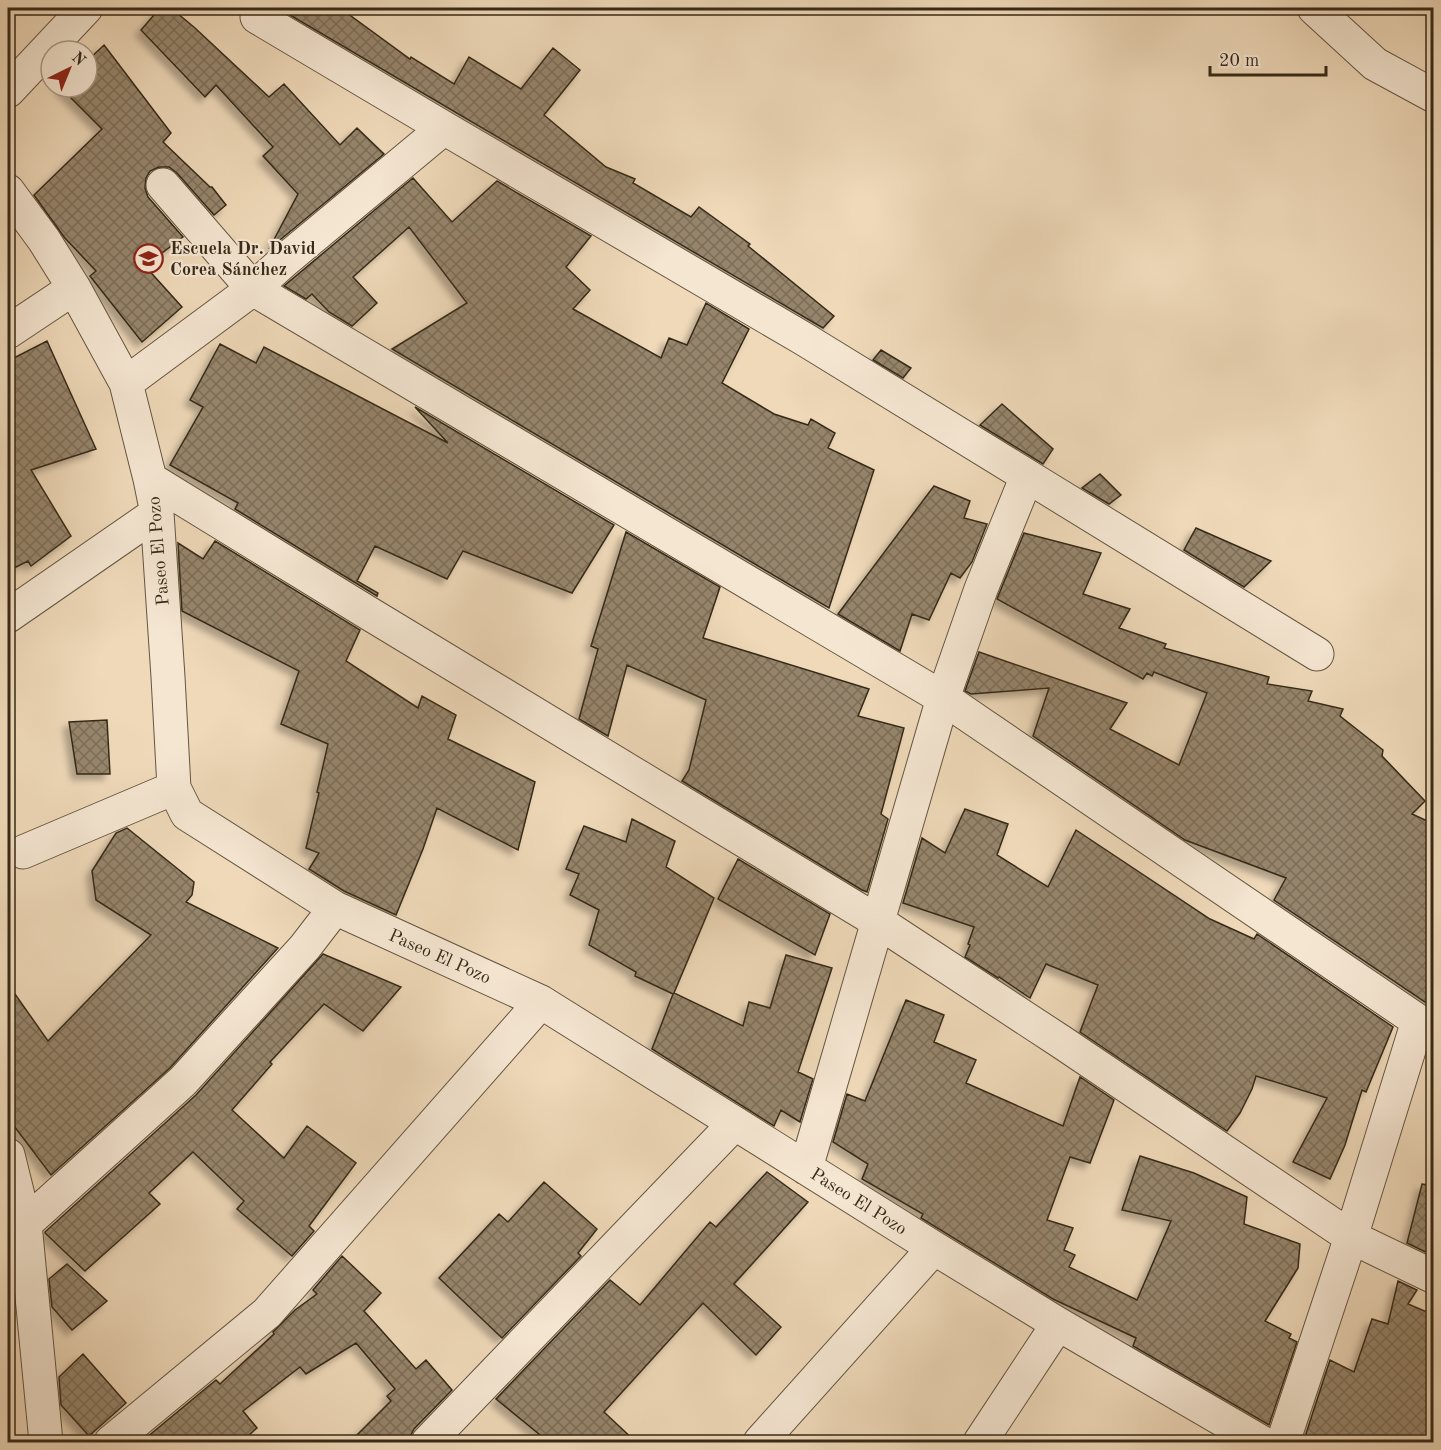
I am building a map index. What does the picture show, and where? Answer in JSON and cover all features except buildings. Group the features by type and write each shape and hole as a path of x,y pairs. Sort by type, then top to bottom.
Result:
{"street":[{"path":"8,91 86,8"},
{"path":"1314,8 1375,64 1434,96"},
{"path":"257,17 804,339 1317,654"},
{"path":"126,383 253,290 284,261 444,128"},
{"path":"163,185 253,290 943,698 1426,1026 1351,1238 1283,1443"},
{"name":"Paseo El Pozo","path":"8,191 44,240 74,288 126,383 157,513 174,788 187,814 335,908 541,1002 1058,1324 1261,1443"},
{"path":"8,332 74,288"},
{"path":"806,1168 943,698 981,589 1027,476"},
{"path":"150,479 375,618 878,921 1351,1238 1434,1277"},
{"path":"8,616 157,513"},
{"path":"23,852 174,788"},
{"path":"25,1224 183,1081 305,947 335,908"},
{"path":"129,1437 267,1313 541,1002"},
{"path":"428,1443 735,1123"},
{"path":"8,1155 25,1224 46,1443"},
{"path":"760,1443 934,1248"},
{"path":"980,1443 1058,1324"}],"place":[{"name":"Escuela Dr. David Corea Sánchez","path":"149,258"}]}
